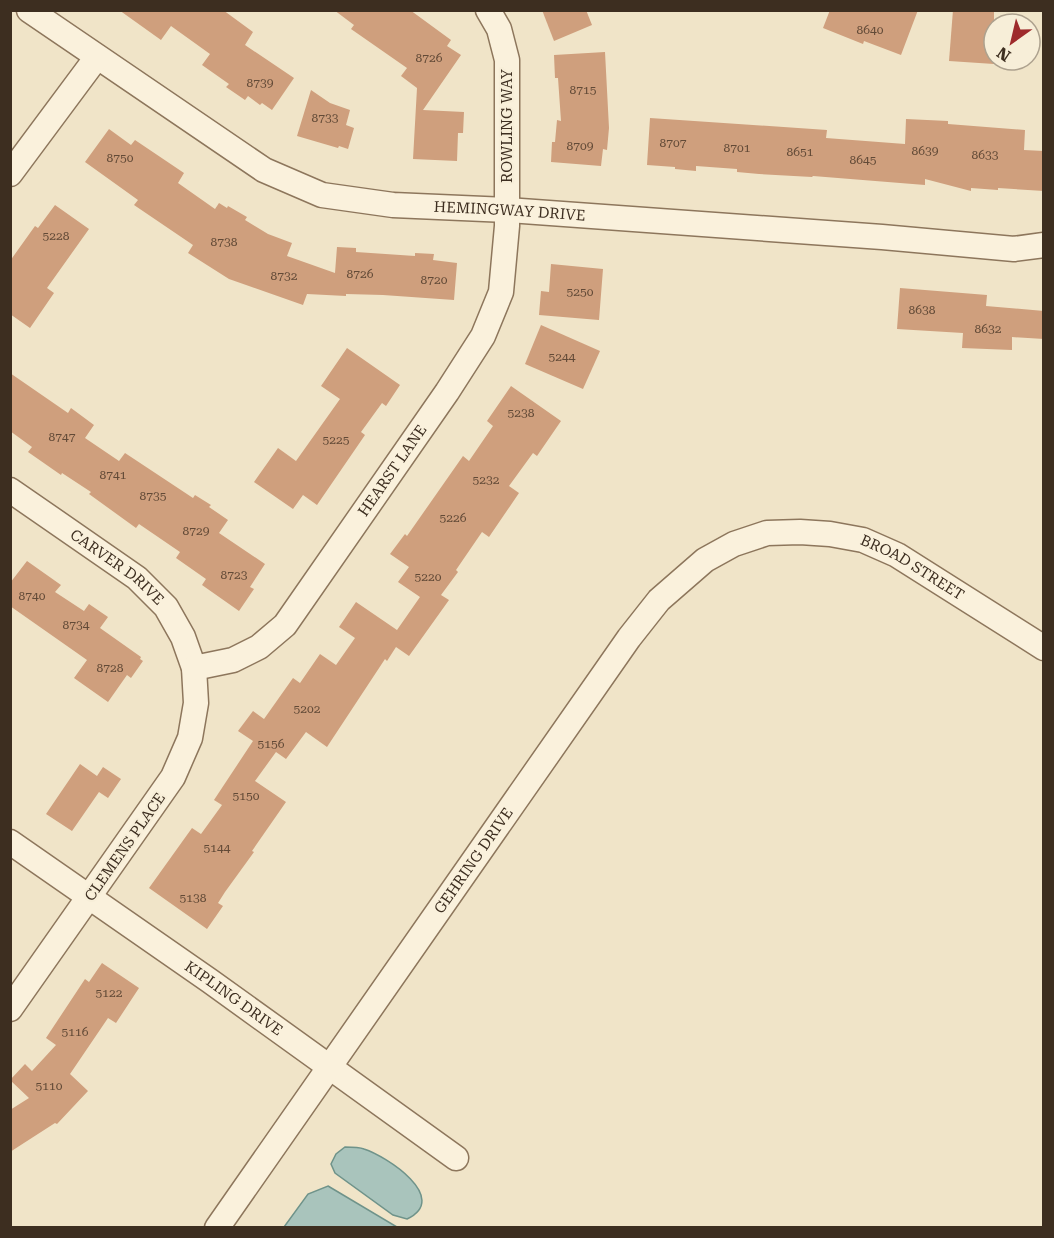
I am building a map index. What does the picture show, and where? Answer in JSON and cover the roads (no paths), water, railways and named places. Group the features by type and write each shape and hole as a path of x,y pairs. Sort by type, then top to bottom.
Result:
{"street":[{"name":"HEMINGWAY DRIVE","path":"29,10 264,170 322,195 393,205 507,210 882,237 1014,249 1044,245"},
{"name":"ROWLING WAY","path":"488,10 500,29 507,60 507,210"},
{"path":"10,174 97,57"},
{"name":"HEARST LANE","path":"194,668 232,660 260,646 285,625 447,392 483,336 501,292 507,210"},
{"name":"CARVER DRIVE","path":"10,490 137,578 165,607 183,637 194,668"},
{"name":"BROAD STREET","path":"767,533 830,534 863,540 897,555 1044,648"},
{"name":"GEHRING DRIVE","path":"217,1227 629,638 659,600 705,560 734,544 767,533"},
{"name":"CLEMENS PLACE","path":"10,1009 173,777 190,738 196,703 194,668"},
{"name":"KIPLING DRIVE","path":"10,842 456,1158"}],"water":[{"path":"345,1147 358,1147 374,1153 399,1169 419,1189 422,1200 419,1210 407,1219 393,1215 335,1173 331,1164 336,1154"},
{"path":"328,1186 397,1227 284,1227 308,1194"}]}
